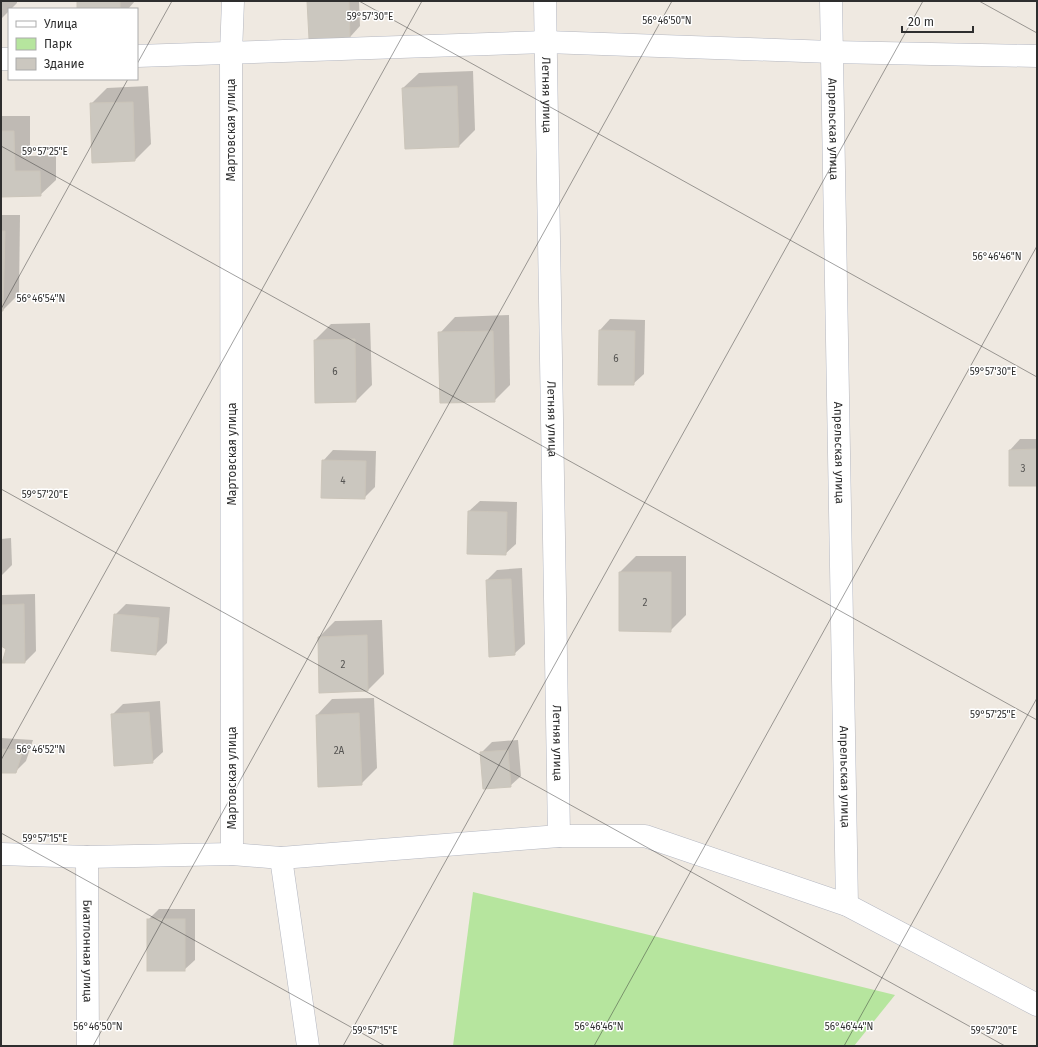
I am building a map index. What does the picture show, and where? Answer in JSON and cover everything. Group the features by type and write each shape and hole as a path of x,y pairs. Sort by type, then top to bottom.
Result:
{"street":[{"name":"Мартовская улица","path":"232,1 232,854"},
{"name":"Летняя улица","path":"545,1 559,836"},
{"name":"Апрельская улица","path":"831,1 847,905"},
{"path":"138,56 546,42 832,52 1037,56"},
{"path":"1,854 87,857 232,854 281,858 559,836 645,836 847,905 1037,1006"},
{"name":"Биатлонная улица","path":"87,857 88,1046"},
{"path":"281,858 308,1046"}],"green space":[{"path":"473,892 895,995 854,1046 453,1046"}],"building":[{"path":"77,1 120,1 120,8 77,8"},
{"path":"307,1 349,1 350,38 309,39"},
{"path":"457,86 459,147 405,149 402,88"},
{"path":"133,102 135,161 92,163 90,103"},
{"path":"1,131 14,131 15,171 40,171 41,196 1,197"},
{"path":"1,231 5,231 3,311 1,311"},
{"path":"599,330 635,331 634,385 598,385"},
{"path":"493,331 495,402 440,403 438,332"},
{"path":"355,339 356,402 315,403 314,340"},
{"path":"1037,449 1037,486 1009,486 1009,450"},
{"path":"322,460 366,461 365,499 321,498"},
{"path":"468,511 507,512 506,555 467,554"},
{"path":"619,572 671,572 671,632 619,631"},
{"path":"511,579 515,655 489,657 486,580"},
{"path":"24,604 25,663 2,663 6,649 1,646 1,605"},
{"path":"114,614 159,618 156,655 111,651"},
{"path":"367,635 368,691 319,693 318,637"},
{"path":"149,712 153,763 114,766 111,714"},
{"path":"359,713 362,785 318,787 316,715"},
{"path":"1,749 23,750 16,773 1,773"},
{"path":"508,750 511,787 483,789 480,752"},
{"path":"147,919 185,919 185,971 147,971"}]}
